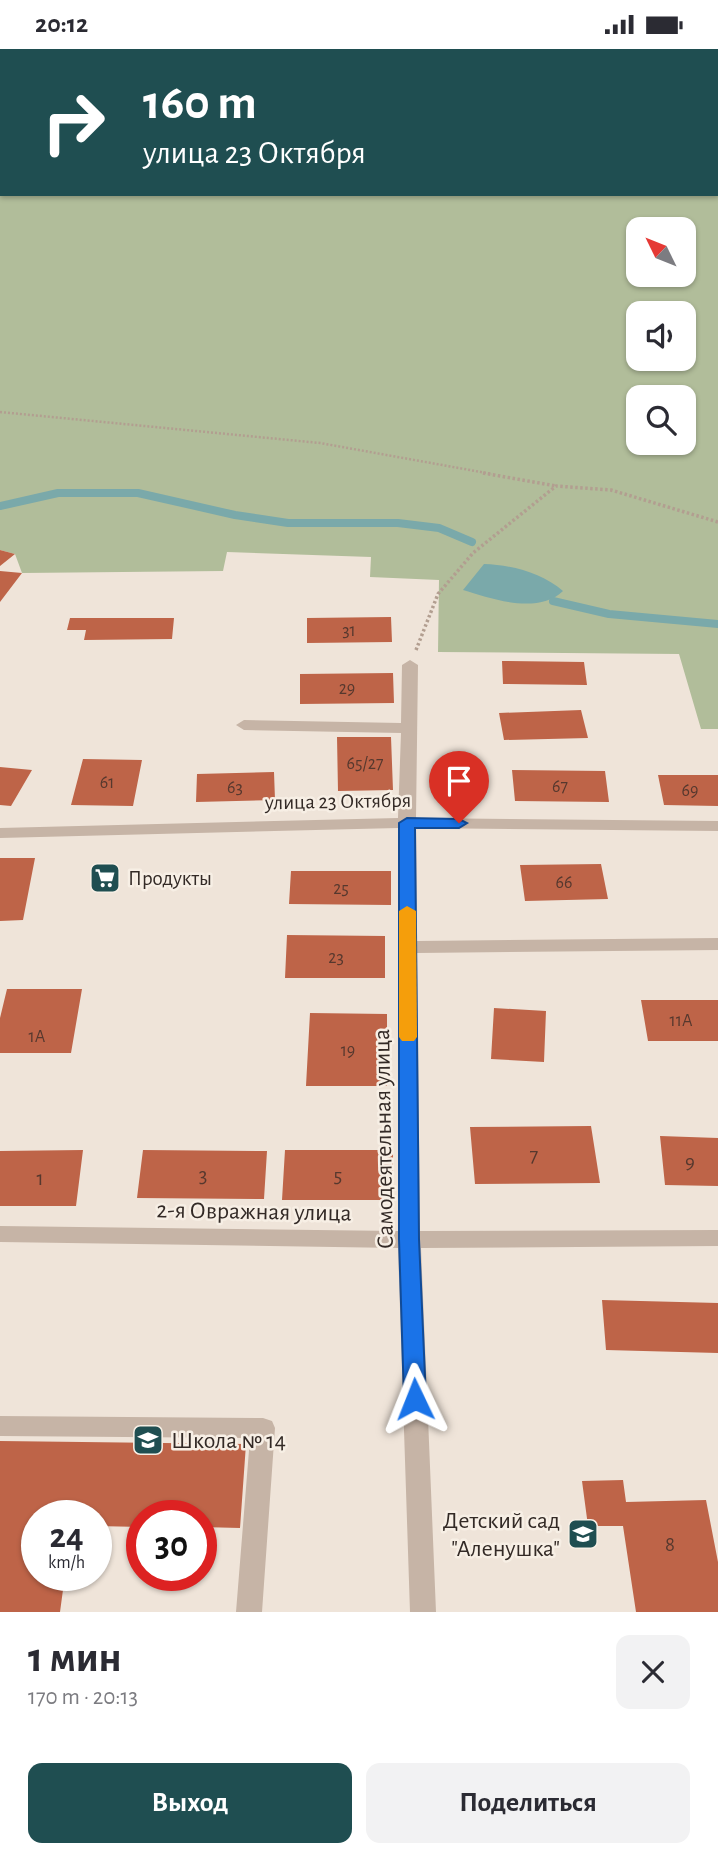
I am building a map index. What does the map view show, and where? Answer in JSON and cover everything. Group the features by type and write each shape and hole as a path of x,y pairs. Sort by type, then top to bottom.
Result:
{"street":[{"name":"Самодеятельная улица","path":"410,665 407,823 409,1239 423,1612"},
{"path":"244,725 409,728"},
{"name":"улица 23 Октября","path":"0,833 407,823 718,826"},
{"path":"407,947 718,944"},
{"name":"2-я Овражная улица","path":"0,1234 409,1239 718,1238"},
{"path":"0,1426 263,1428 249,1612"}],"path":[{"path":"0,412 320,443 556,486 611,490 718,523"},
{"path":"410,665 438,594 473,553 556,486"}],"green space":[{"path":"0,196 718,196 718,729 701,729 679,654 438,652 439,580 370,577 371,557 227,552 223,571 22,573 15,554 0,550"}],"water":[{"path":"484,564 526,571 546,579 563,591 553,598 528,604 501,601 463,590"}],"building":[{"path":"0,550 15,554 0,566"},
{"path":"0,571 22,573 0,602"},
{"path":"391,617 392,642 307,643 307,618"},
{"path":"70,618 174,618 172,639 84,640 86,630 67,630"},
{"path":"502,661 584,662 587,685 503,684"},
{"path":"393,673 394,703 300,704 300,674"},
{"path":"581,710 588,738 504,740 499,713"},
{"path":"337,737 391,737 393,790 338,791"},
{"path":"83,759 142,760 133,806 71,805"},
{"path":"0,767 32,770 11,806 0,805"},
{"path":"512,770 605,771 609,802 515,801"},
{"path":"274,772 275,800 196,802 197,774"},
{"path":"658,775 718,775 718,806 664,805"},
{"path":"0,858 35,858 23,920 0,921"},
{"path":"601,864 608,899 525,901 520,865"},
{"name":"Продукты","path":"97,867 117,868 113,888 93,887"},
{"path":"291,871 391,871 391,905 289,904"},
{"path":"287,935 385,936 385,978 285,978"},
{"path":"7,989 82,989 71,1053 0,1053 0,1018"},
{"path":"641,1000 718,1000 718,1041 648,1041"},
{"path":"494,1008 546,1011 544,1062 491,1059"},
{"path":"310,1013 387,1014 387,1086 306,1086"},
{"path":"591,1126 600,1183 475,1184 470,1127"},
{"path":"660,1136 718,1138 718,1186 665,1185"},
{"path":"83,1150 76,1206 0,1206 0,1151"},
{"path":"143,1150 267,1151 264,1199 137,1198"},
{"path":"285,1150 393,1150 393,1200 282,1200"},
{"path":"602,1300 718,1303 718,1353 606,1350"},
{"path":"0,1441 246,1444 240,1528 217,1527 217,1500 126,1500 126,1527 112,1526 112,1500 21,1500 21,1591 63,1591 60,1612 0,1612"},
{"path":"623,1480 626,1502 706,1500 718,1562 718,1612 636,1612 623,1526 588,1526 582,1481"}],"waterway":[{"path":"0,506 58,493 138,493 235,515 288,523 398,523 439,528 472,542"},
{"path":"553,601 609,614 718,624"}],"slow traffic":[{"path":"407,911 408,1037"}],"place":[{"name":"Продукты","path":"105,878"},
{"name":"Школа № 14","path":"148,1440"},
{"name":"Детский сад \"Аленушка\"","path":"583,1534"}],"route":[{"path":"415,1399 409,1239 407,823 459,823"}]}
